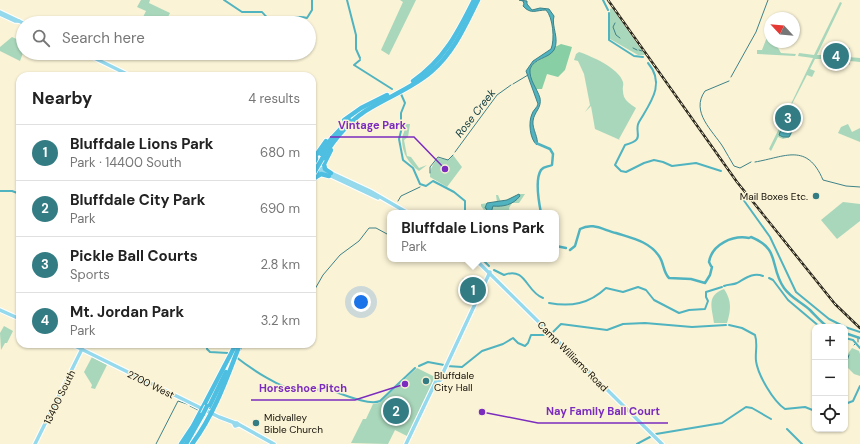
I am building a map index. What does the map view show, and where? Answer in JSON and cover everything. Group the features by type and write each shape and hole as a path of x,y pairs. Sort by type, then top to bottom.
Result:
{"highway":[{"path":"428,73 449,48 475,0"},
{"path":"316,164 346,126 373,106 428,73 446,56 456,43 475,0"},
{"path":"316,171 328,143 344,124 363,108 422,77"},
{"path":"316,164 320,159"},
{"path":"320,159 324,168 330,174"},
{"path":"316,177 319,174 330,174"},
{"path":"187,444 204,414 236,348"},
{"path":"181,444 236,348"},
{"path":"192,444 210,413 236,348"}],"main road":[{"path":"0,13 16,20"},
{"path":"99,60 124,72"},
{"path":"316,168 357,185 403,210"},
{"name":"Camp Williams Road","path":"479,262 662,444"},
{"path":"406,444 490,272"},
{"path":"0,310 16,317"},
{"name":"2700 West","path":"82,349 274,444"},
{"name":"13400 South","path":"36,444 82,349"}],"green space":[{"path":"141,0 150,0 149,3 170,13 168,16 144,16 146,11 137,7"},
{"path":"400,0 416,0 389,55 381,50 403,2"},
{"path":"840,2 842,3 817,55 823,55 821,59 815,59 810,69 815,71 812,77 807,75 789,108 813,58 798,56 799,53 814,55"},
{"path":"612,8 645,55 638,55 610,39 610,9"},
{"path":"12,37 16,39 16,59 0,51 0,47"},
{"path":"561,44 572,47 565,70 558,77 547,74 542,89 535,89 530,79 529,71 531,66 546,57 555,47"},
{"path":"764,45 764,48 778,48 781,53 796,54 795,56 757,54 757,50 762,50"},
{"path":"839,45 850,48 848,57 860,58 860,62 850,61 850,65 846,63 831,67 823,61 828,50"},
{"path":"579,52 590,56 616,72 623,82 623,94 625,99 636,108 619,139 620,140 595,129 591,106 585,112 590,105 584,74 578,61 574,60 576,54"},
{"path":"788,110 801,116 790,137 783,139 778,137 771,151 769,149"},
{"path":"405,124 410,124 408,137 404,140 407,156 411,157 419,168 427,165 419,171 409,162 403,149 402,140"},
{"path":"848,124 852,132 860,128 860,142 838,133 841,127"},
{"path":"453,155 462,167 447,187 430,177 431,171 433,164 438,158 449,160"},
{"path":"519,194 525,194 519,203 512,203 509,210 484,210 481,206 481,204 497,202 496,195 498,195 501,202"},
{"path":"843,202 860,204 860,221 837,239 821,220"},
{"path":"463,278 481,286 472,305 463,300 469,286 461,282"},
{"path":"724,289 730,302 727,323 714,323 712,299 718,292"},
{"path":"4,326 13,331 7,343 5,343 1,350 0,333"},
{"path":"852,348 859,351 860,376 854,374 848,368 848,354"},
{"path":"92,357 107,365 95,389 91,388 92,385 84,372"},
{"path":"417,368 435,377 436,379 409,437 395,430 388,444 351,443 363,419 366,419 373,404 379,403"}],"water":[{"path":"519,0 527,1 527,4 532,10 540,8 549,9 554,16 553,20 556,46 551,53 532,65 530,69 532,80 540,98 540,105 533,121 537,145 531,135 530,126 531,117 538,104 526,71 533,61 551,49 553,29 546,10 531,11 523,6 523,1"},
{"path":"790,117 797,121 789,137 783,137 779,135 783,124 787,125"},
{"path":"519,194 520,196 504,206 493,206 492,210 486,210 485,208 487,203 507,200"}],"waterway":[{"path":"224,0 242,12 262,12 267,16"},
{"path":"308,16 312,10 312,0"},
{"path":"347,0 356,35 356,49 360,58"},
{"path":"603,0 608,10"},
{"path":"731,77 756,32 768,0"},
{"path":"609,13 609,40 634,56 643,57"},
{"path":"615,23 613,27 616,35 620,38"},
{"path":"633,48 637,50"},
{"path":"360,60 354,65 392,89"},
{"path":"648,63 656,78 654,93 648,108 639,122 637,129 638,138 632,143 625,145 615,165 621,171 626,172 654,160 672,166 696,163 721,171"},
{"name":"Rose Creek","path":"513,84 528,75"},
{"path":"729,81 705,91 701,99 701,114 734,166 740,168 751,162"},
{"name":"Rose Creek","path":"455,152 497,95 511,85"},
{"path":"401,94 405,103 401,113 401,123"},
{"name":"Rose Creek","path":"402,127 399,139 403,160 413,168 420,184 426,186 433,181 454,192 465,201 465,210"},
{"path":"536,143 550,149 553,154 552,165 543,168 539,174 538,191 540,210"},
{"name":"Rose Creek","path":"430,173 430,167 438,157 448,160 453,155"},
{"path":"755,162 785,155 802,156 810,160 817,168 823,180 846,186 860,187"},
{"name":"Rose Creek","path":"398,201 401,196 420,187"},
{"path":"0,191 16,192"},
{"path":"740,195 770,237 796,292 829,319 839,324"},
{"path":"570,250 575,246 580,229 594,226 645,243 659,256 669,278 691,279 705,283 710,275 712,267"},
{"name":"Rose Creek","path":"316,287 323,275 340,255 359,241 369,228 376,228 387,234"},
{"path":"711,266 709,262 714,250 724,242 736,238 751,237 767,247 771,253 784,288 824,324"},
{"path":"559,247 566,248"},
{"path":"485,262 489,266"},
{"path":"494,270 504,275 511,273 517,274 522,277 537,295 543,298"},
{"path":"724,286 735,284 753,275 763,276"},
{"path":"769,278 773,280 788,300 816,324"},
{"path":"549,303 565,305 579,303 593,298 606,288 623,292 638,287 646,290 654,300 679,313 689,310 705,309 708,301 706,292 722,287"},
{"path":"553,332 561,324 607,330 623,324 645,323 692,327 726,325"},
{"path":"729,325 742,328 755,335 757,367 771,394 780,405 785,409 805,407 812,410"},
{"path":"848,328 860,332"},
{"path":"848,334 860,338"},
{"path":"447,366 462,367 482,351 503,344 513,338 518,343 525,346 531,335 547,335"},
{"path":"858,337 858,342"},
{"path":"848,339 853,340 860,348"},
{"path":"207,348 210,352 228,353"},
{"name":"Rose Creek","path":"238,354 242,348"},
{"path":"847,360 849,355"},
{"path":"236,357 266,377 292,389 299,391 326,389 369,402 380,401 415,368"},
{"path":"419,366 428,362 444,365"},
{"path":"848,403 853,401 860,386"},
{"name":"Rose Creek","path":"156,444 178,401 187,404"},
{"name":"Rose Creek","path":"190,406 198,410"},
{"path":"656,434 722,423 746,407 752,408 771,419"},
{"path":"787,429 802,444"},
{"path":"637,444 650,437"}],"railway":[{"path":"608,0 737,182 835,304 860,328"}],"place":[{"name":"Mt. Jordan Park","path":"836,56"},
{"name":"Pickle Ball Courts","path":"788,118"},
{"name":"Vintage Park","path":"445,169"},
{"name":"Mail Boxes Etc.","path":"816,196"},
{"name":"Bluffdale Lions Park","path":"473,290"},
{"name":"Bluffdale City Hall","path":"426,381"},
{"name":"Horseshoe Pitch","path":"405,384"},
{"name":"Bluffdale City Park","path":"396,411"},
{"name":"Nay Family Ball Court","path":"482,412"},
{"name":"Midvalley Bible Church","path":"256,423"}]}
